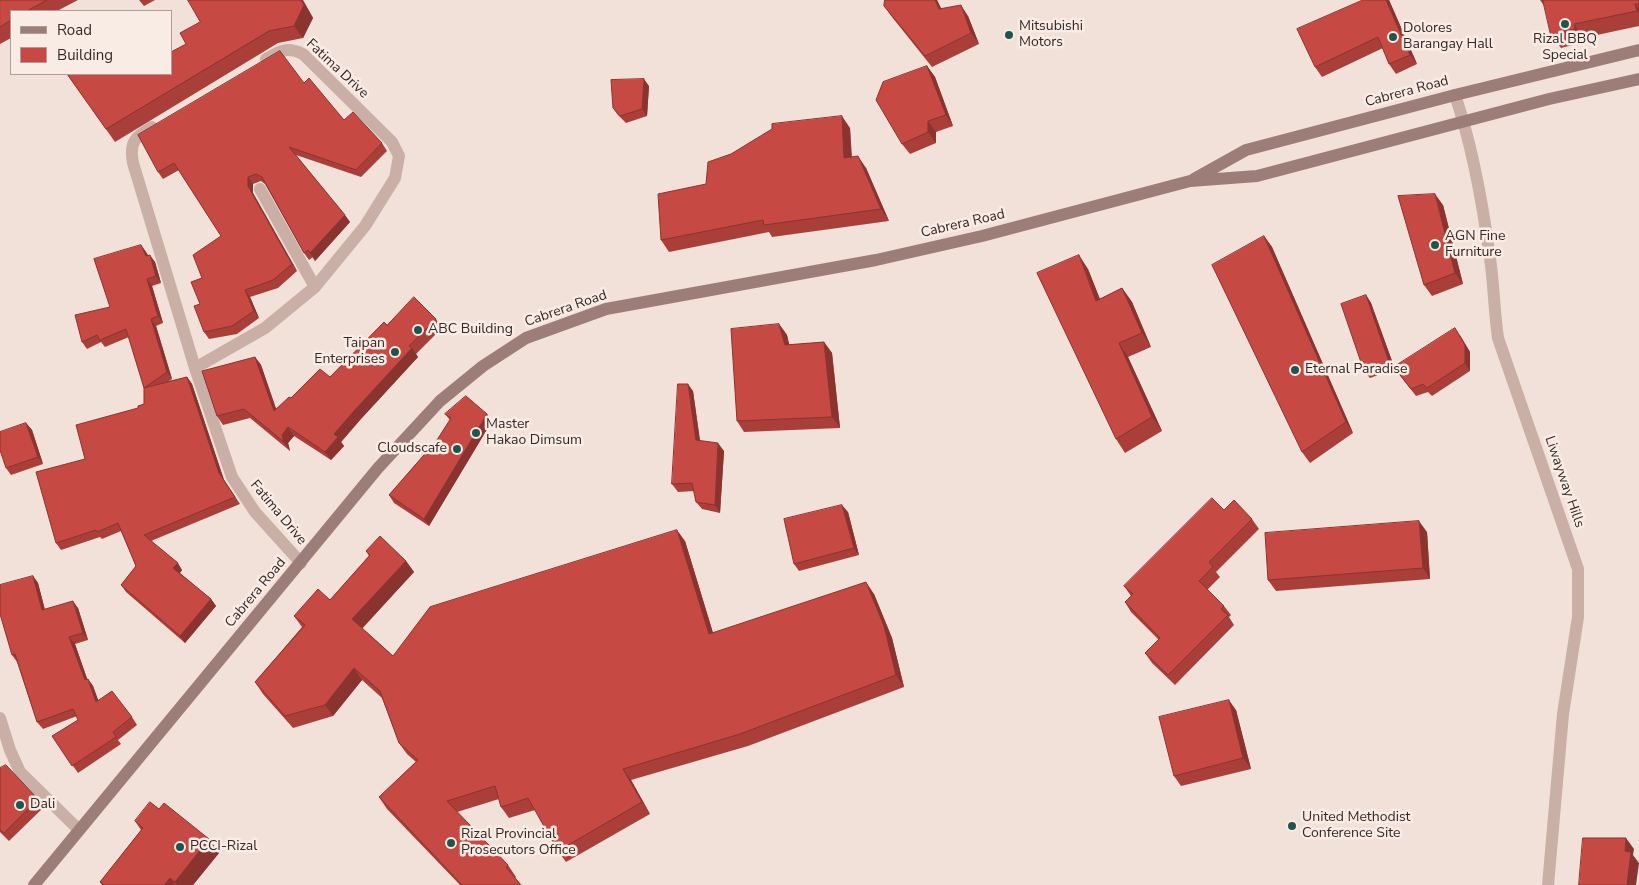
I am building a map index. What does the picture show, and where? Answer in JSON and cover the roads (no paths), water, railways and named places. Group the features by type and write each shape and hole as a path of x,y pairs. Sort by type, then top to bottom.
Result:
{"main road":[{"name":"Cabrera Road","path":"1190,181 1246,150 1455,95 1639,50"},
{"name":"Cabrera Road","path":"34,885 378,468 440,401 483,366 526,338 606,309 876,260 982,236 1190,181 1257,176 1465,123 1548,99 1639,78"}],"street":[{"name":"Fatima Drive","path":"196,368 265,328 315,287 365,226 395,178 400,156 392,142 303,54 292,48 282,50 256,65"},
{"name":"Liwayway Hills","path":"1455,95 1465,123 1491,260 1492,298 1498,338 1578,569 1578,616 1563,714 1548,885"},
{"name":"Fatima Drive","path":"162,120 137,136 130,150 196,368 236,486 255,512 301,563"},
{"path":"260,189 315,287"},
{"path":"0,718 5,754 20,772 79,830"}],"place":[{"name":"Rizal BBQ Special","path":"1565,24"},
{"name":"Mitsubishi Motors","path":"1009,35"},
{"name":"Dolores Barangay Hall","path":"1393,37"},
{"name":"AGN Fine Furniture","path":"1435,245"},
{"name":"ABC Building","path":"418,330"},
{"name":"Taipan Enterprises","path":"395,352"},
{"name":"Eternal Paradise","path":"1295,370"},
{"name":"Master Hakao Dimsum","path":"476,433"},
{"name":"Cloudscafe","path":"457,449"},
{"name":"Dali","path":"20,805"},
{"name":"United Methodist Conference Site","path":"1292,826"},
{"name":"Rizal Provincial Prosecutors Office","path":"451,843"},
{"name":"PCCI-Rizal","path":"180,847"}]}
